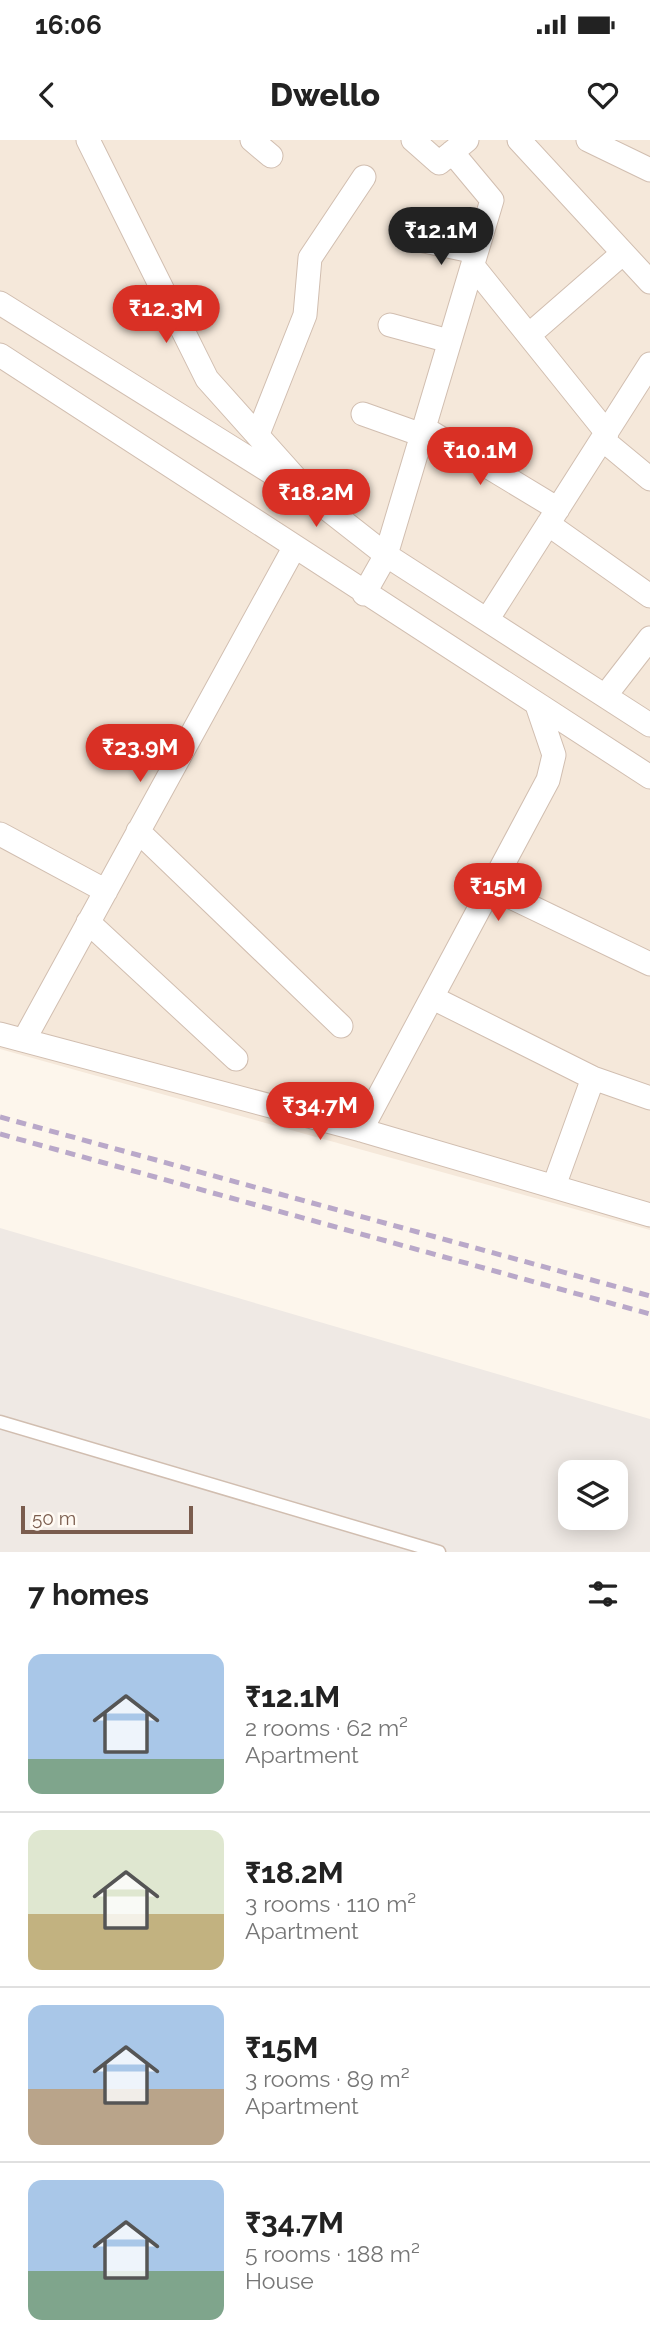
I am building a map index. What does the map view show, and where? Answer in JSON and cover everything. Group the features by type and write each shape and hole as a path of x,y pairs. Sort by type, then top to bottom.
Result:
{"street":[{"path":"88,140 207,379 317,501"},
{"path":"252,140 271,156"},
{"path":"364,594 386,555 492,200 460,146 439,163 413,140"},
{"path":"519,140 650,282"},
{"path":"588,140 650,170"},
{"path":"258,434 305,315 310,258 364,177"},
{"path":"415,239 475,259 605,436 650,479"},
{"path":"529,335 623,253"},
{"path":"0,303 317,501 386,555 650,725"},
{"path":"390,325 449,341"},
{"path":"0,355 364,594 650,777"},
{"path":"487,620 649,367"},
{"path":"363,414 423,432 553,517 650,596"},
{"path":"23,1040 294,548"},
{"path":"605,696 650,638"},
{"path":"361,1130 492,888 553,764 552,741 537,705"},
{"path":"138,831 341,1026"},
{"path":"0,834 106,891"},
{"path":"492,888 650,964"},
{"path":"88,922 236,1059"},
{"path":"433,998 593,1078 650,1098"},
{"path":"0,1034 361,1130 650,1214"},
{"path":"554,1186 593,1078"}],"lane":[{"path":"0,1422 439,1552"}],"shaded area":[{"path":"0,140 650,140 650,1230 0,1049"},
{"path":"0,1228 650,1419 650,1552 0,1552"}],"railway":[{"path":"0,1117 650,1296"},
{"path":"0,1134 650,1314"}]}
